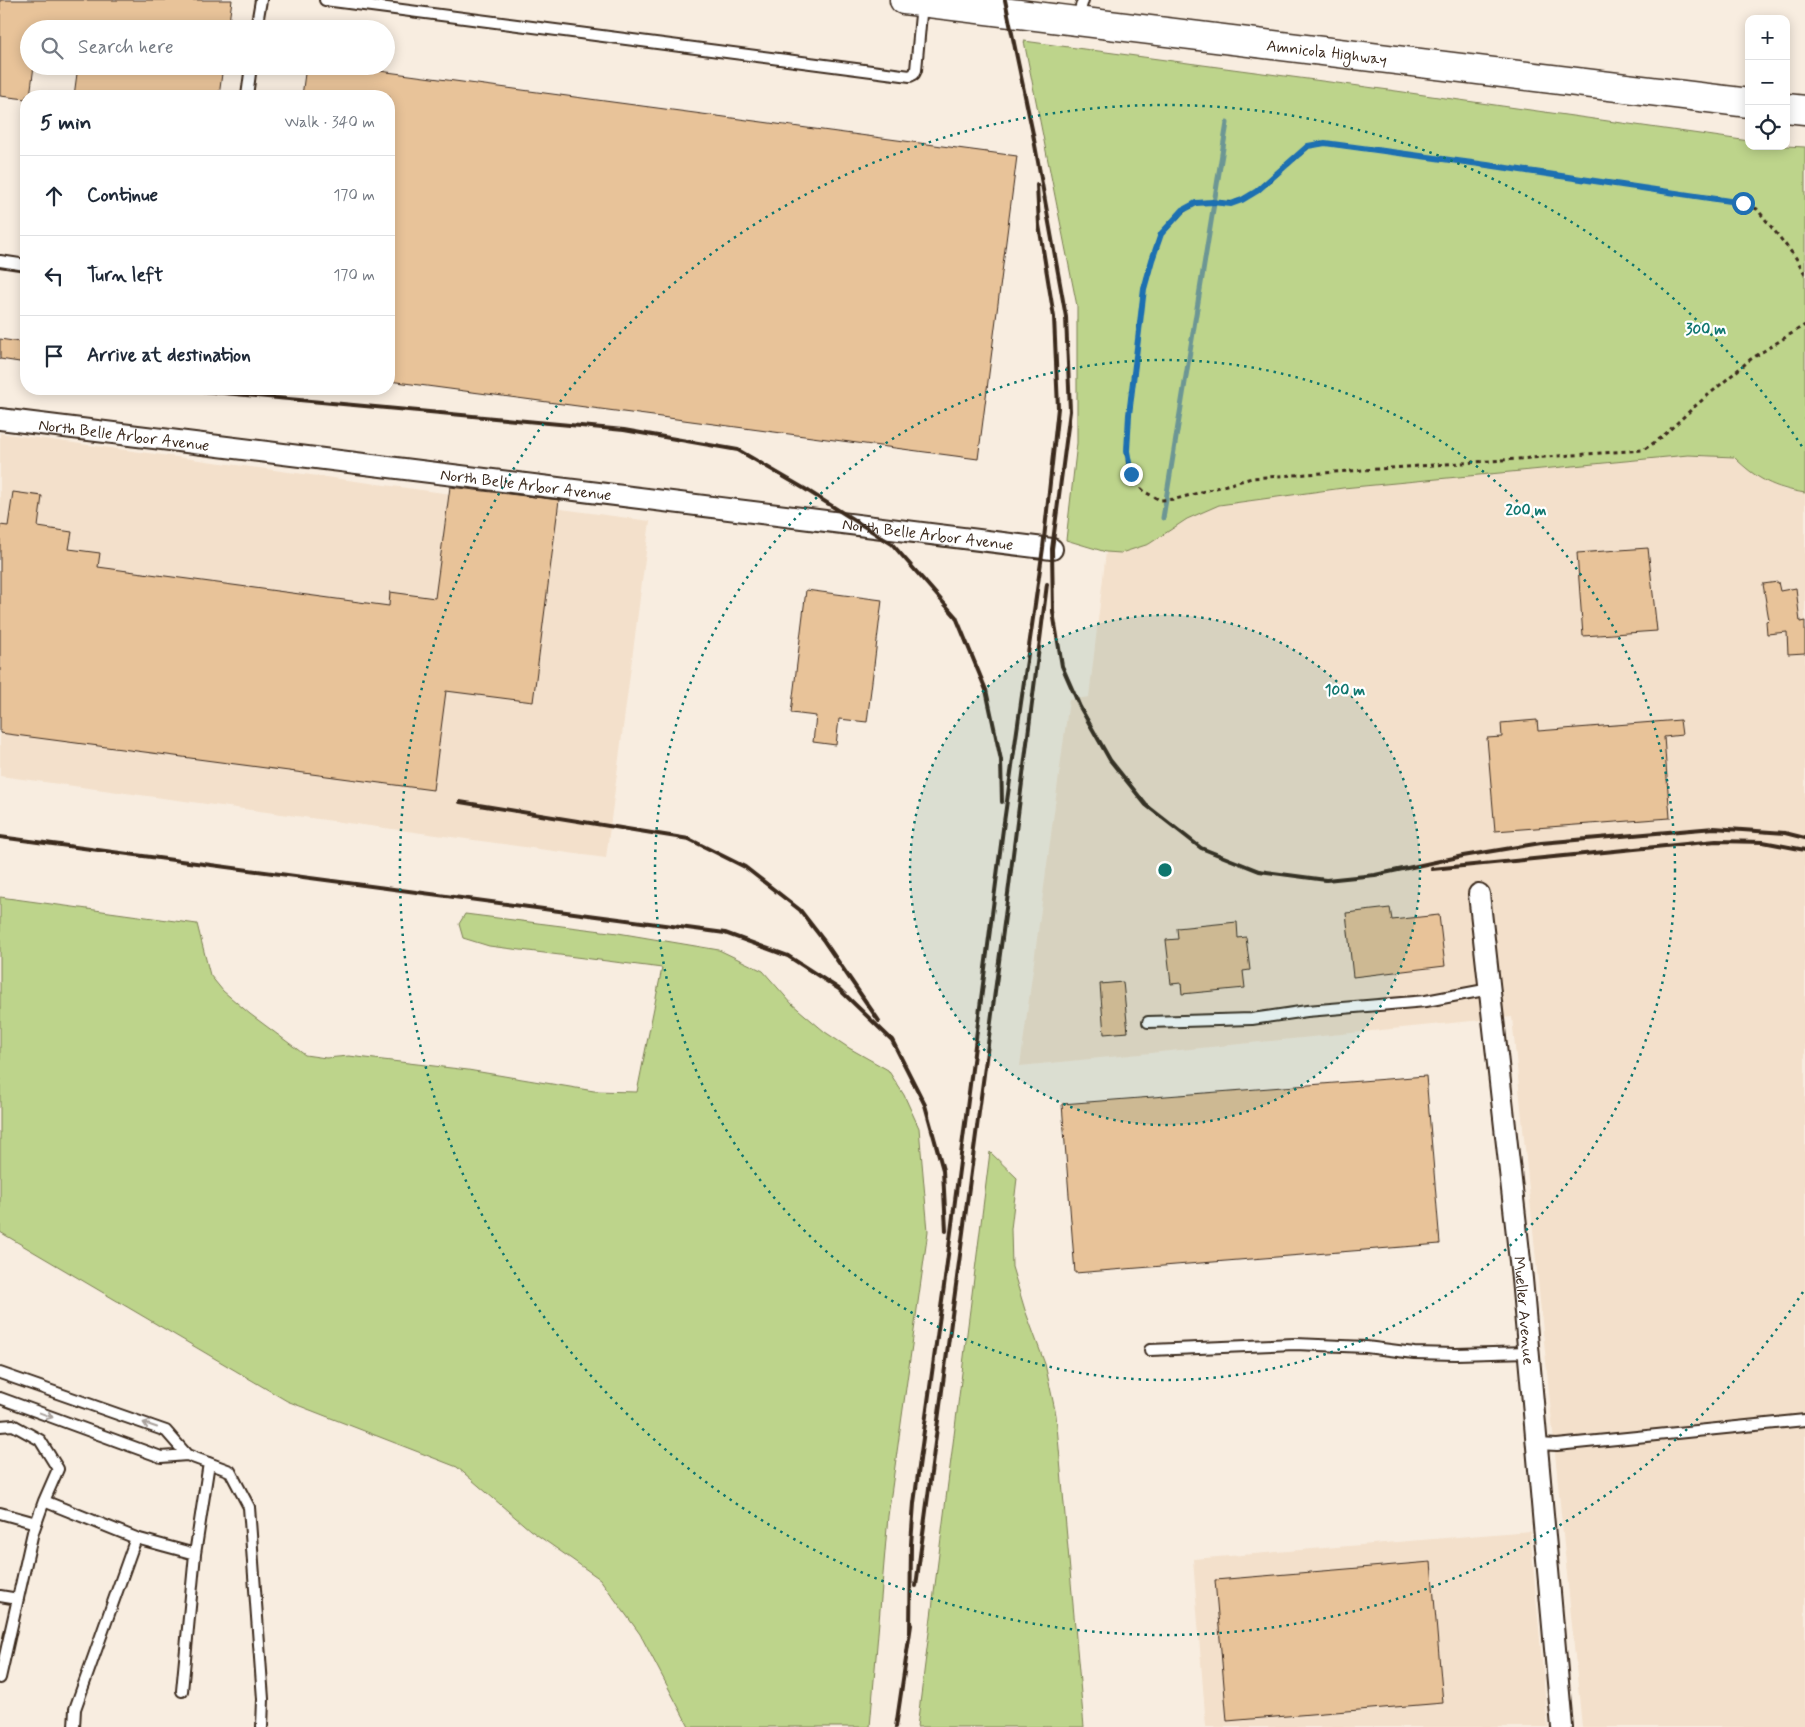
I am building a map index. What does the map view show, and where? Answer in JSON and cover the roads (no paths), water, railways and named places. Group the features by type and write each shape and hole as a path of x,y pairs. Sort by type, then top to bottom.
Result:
{"main road":[{"name":"Amnicola Highway","path":"910,1 1080,10 1745,102"},
{"path":"1790,108 1805,110"}],"street":[{"name":"North Belle Arbor Avenue","path":"0,419 1052,549"},
{"name":"Mueller Avenue","path":"1479,894 1522,1279 1562,1727"}],"lane":[{"path":"258,20 261,0"},
{"path":"325,0 910,76 916,70 910,1"},
{"path":"248,90 250,75"},
{"path":"0,262 20,264"},
{"path":"1148,1022 1252,1019 1307,1011 1426,1001 1490,989"},
{"path":"1150,1350 1295,1344 1366,1347 1414,1353 1529,1352"},
{"path":"0,1373 166,1431 187,1455"},
{"path":"0,1398 160,1457 187,1455 230,1471 249,1507 263,1699 262,1727"},
{"path":"1537,1444 1557,1445 1805,1420"},
{"path":"0,1426 13,1425 40,1440 58,1469 33,1532 0,1678"},
{"path":"182,1691 195,1554 209,1464"},
{"path":"44,1501 136,1538 195,1554"},
{"path":"0,1513 36,1524"},
{"path":"74,1727 76,1709 136,1538"},
{"path":"0,1596 18,1599"}],"waterway":[{"path":"1163,518 1227,123"}],"railway":[{"path":"1005,0 1033,134 1066,317 1070,411 1052,549 1053,612 1062,666 1080,707 1110,760 1146,805 1201,848 1259,871 1326,880 1375,875 1463,856 1541,843 1714,828 1785,833 1805,838"},
{"path":"910,1632 911,1544 914,1503 1003,829 1043,548 1058,408 1054,317 1039,225 1037,185"},
{"path":"245,395 624,430 738,450 805,489 892,544 956,617 986,690 1001,760 1002,802"},
{"path":"916,1586 1047,584"},
{"path":"460,802 689,839 745,867 800,910 824,941 879,1021"},
{"path":"0,837 725,933 788,956 839,989 892,1040 925,1105 943,1170 946,1231"},
{"path":"1432,869 1716,841 1763,842 1805,850"},
{"path":"896,1727 911,1625"}]}
